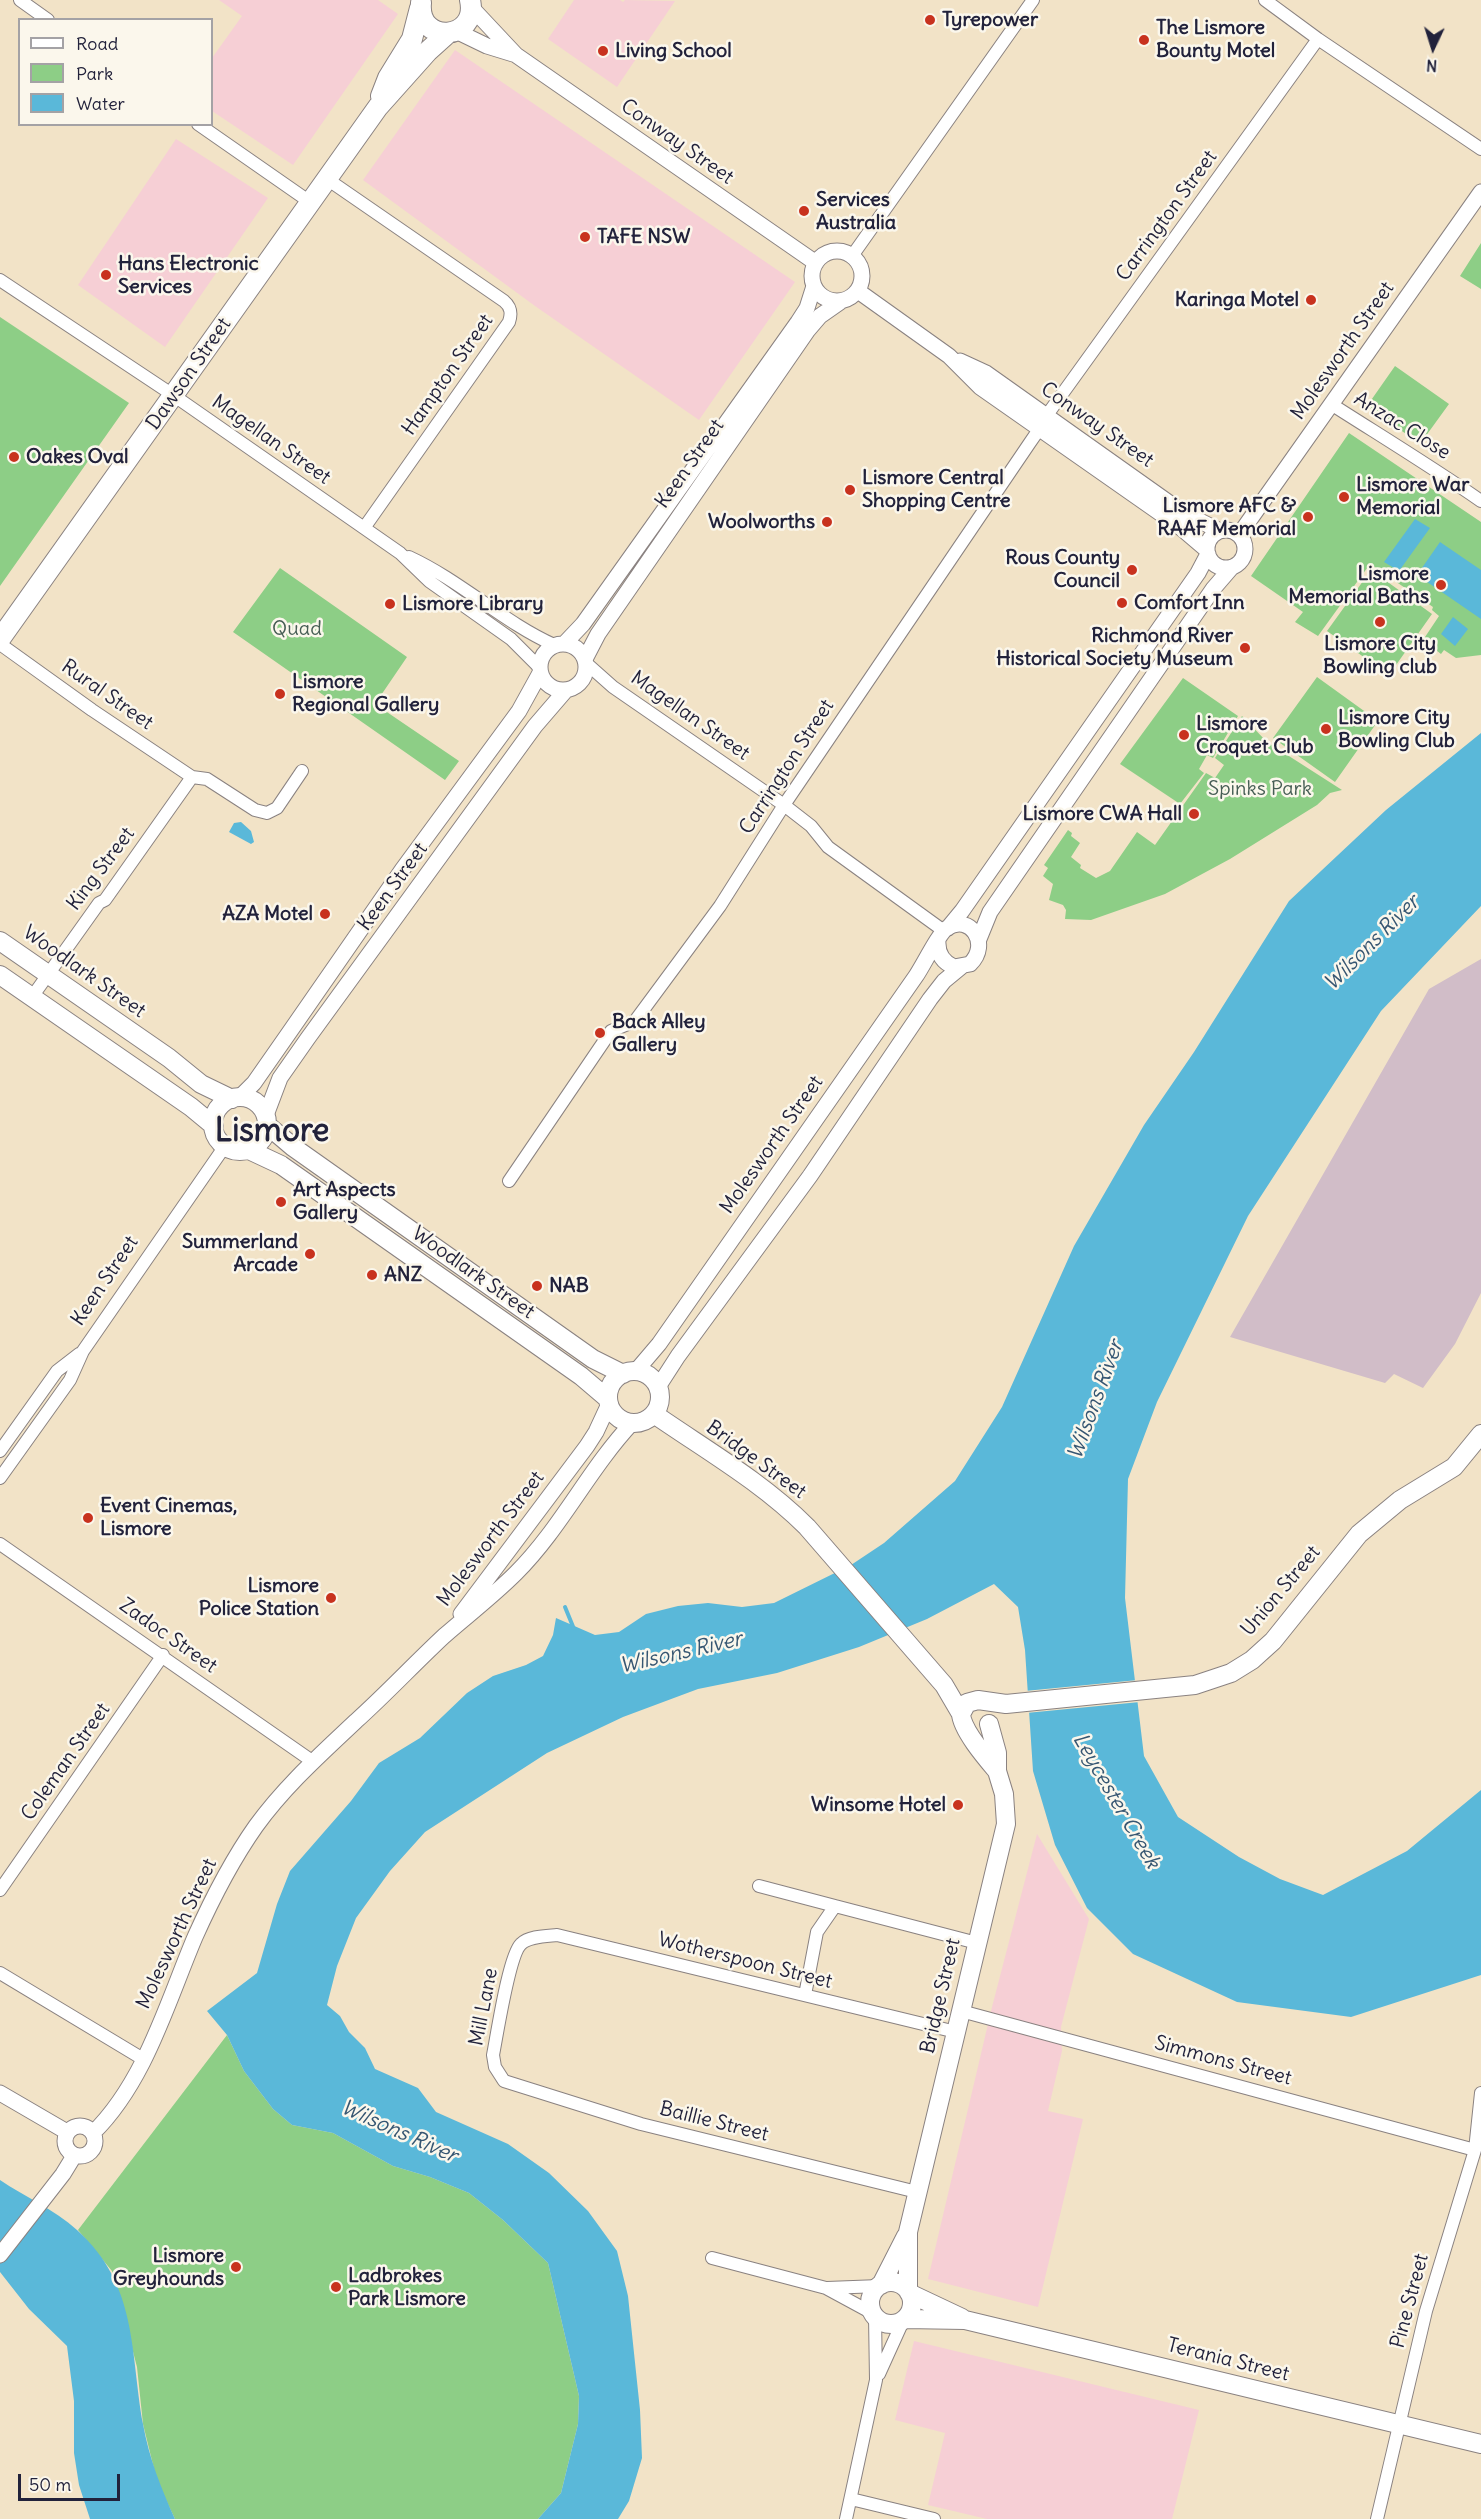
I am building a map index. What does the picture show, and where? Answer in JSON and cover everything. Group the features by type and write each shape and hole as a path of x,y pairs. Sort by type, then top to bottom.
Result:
{"main road":[{"path":"420,3 426,24 440,32 452,32"},
{"name":"Dawson Street","path":"378,107 387,78 412,39 420,3"},
{"name":"Dawson Street","path":"0,641 378,107 428,51 467,21 471,3"},
{"name":"Woodlark Street","path":"0,941 170,1058 201,1084 235,1098"},
{"path":"0,975 191,1107 213,1126"},
{"path":"235,1098 255,1102 267,1120 262,1140 249,1150 241,1151 225,1146 215,1134 213,1126 218,1110 235,1098"},
{"name":"Woodlark Street","path":"267,1120 293,1148 593,1359 629,1372"},
{"name":"Woodlark Street","path":"249,1150 271,1159 290,1171 581,1376 609,1402"},
{"path":"629,1372 649,1376 658,1387 660,1400 654,1414 643,1421 632,1423 618,1417 609,1402 610,1386 629,1372"},
{"name":"Bridge Street","path":"654,1414 753,1481 801,1521 944,1685 963,1721 997,1771"},
{"name":"Union Street","path":"963,1721 979,1731 989,1709 1196,1685 1231,1673 1273,1641 1359,1534 1400,1500 1454,1467 1480,1441"},
{"name":"Bridge Street","path":"909,2292 908,2232 1006,1824 1004,1794 997,1771 997,1754 989,1709 944,1685"},
{"path":"963,1721 964,1706 989,1709"},
{"name":"Bridge Street","path":"880,2285 908,2232"},
{"path":"896,2283 909,2292 912,2307 904,2320 888,2324 874,2315 870,2301 880,2285 896,2283"},
{"name":"Terania Street","path":"909,2292 965,2320 1481,2444"},
{"name":"Terania Street","path":"904,2320 965,2320"}],"street":[{"path":"20,0 45,18"},
{"path":"852,256 1033,0"},
{"path":"1265,0 1318,39 1481,149"},
{"name":"Conway Street","path":"471,3 516,55 816,263"},
{"name":"Conway Street","path":"452,32 516,55"},
{"name":"Carrington Street","path":"509,1181 612,1031 635,1021 720,906 783,805 1043,421 1318,39"},
{"path":"201,126 310,202"},
{"name":"Hampton Street","path":"327,179 504,300 511,311 508,322 364,528"},
{"name":"Molesworth Street","path":"1239,535 1481,192"},
{"path":"837,251 852,256 863,276 858,291 847,300 840,302 824,298 814,286 812,278 816,263 821,257 837,251"},
{"name":"Magellan Street","path":"0,280 173,395 400,553 429,581 511,639 540,670"},
{"name":"Keen Street","path":"560,644 583,624 798,322 807,308 814,286"},
{"name":"Conway Street","path":"858,291 949,356 980,387 1043,421 1182,512 1220,531"},
{"name":"Keen Street","path":"586,661 598,634 802,340 820,316 840,302"},
{"name":"Conway Street","path":"949,356 986,373 1043,421 1180,527 1207,552"},
{"name":"Anzac Close","path":"1331,404 1396,447 1418,458 1481,501"},
{"path":"658,1387 810,1176 937,990 961,967 975,959 979,953 978,939 990,912 1213,589 1240,561 1244,553 1244,543 1239,535 1230,530 1220,531 1210,538 1207,552 1212,562 1219,567 1233,567"},
{"name":"Molesworth Street","path":"629,1372 659,1344 916,976 943,933 962,911 1198,573 1207,552"},
{"name":"Magellan Street","path":"400,553 436,570 535,636 560,644"},
{"name":"Rural Street","path":"0,641 92,710 192,777"},
{"path":"560,644 576,647 586,661 584,678 573,688 566,690 552,688 547,684 540,670 542,656 560,644"},
{"name":"Magellan Street","path":"586,661 614,687 811,826 828,847 943,933"},
{"name":"Keen Street","path":"235,1098 254,1083 402,870 512,720 540,670"},
{"name":"Keen Street","path":"267,1120 280,1078 535,726 566,690"},
{"path":"192,777 207,779 255,810 267,813 277,808 302,771"},
{"name":"King Street","path":"32,997 99,903 105,900 192,777"},
{"path":"961,967 954,967 942,959 937,947 943,933 965,926 971,928 978,939"},
{"name":"Keen Street","path":"0,1478 70,1380 83,1351 225,1146"},
{"name":"Keen Street","path":"0,1451 57,1371 83,1351"},
{"name":"Molesworth Street","path":"443,1638 597,1432 609,1402"},
{"name":"Molesworth Street","path":"93,2133 117,2104 143,2059 210,1906 239,1851 274,1802 312,1761 443,1638 500,1590 534,1554 632,1423"},
{"name":"Zadoc Street","path":"0,1544 163,1655 312,1761"},
{"name":"Coleman Street","path":"0,1890 163,1655"},
{"path":"759,1886 977,1943"},
{"path":"805,1995 817,1932 835,1906"},
{"name":"Wotherspoon Street","path":"524,1942 557,1935 956,2032"},
{"name":"Mill Lane","path":"504,2081 495,2067 493,2055 512,1965 519,1945 524,1942"},
{"path":"0,1973 143,2059"},
{"name":"Simmons Street","path":"961,2011 1475,2150"},
{"name":"Baillie Street","path":"504,2081 641,2124 917,2192"},
{"path":"0,2093 67,2132"},
{"name":"Pine Street","path":"1377,2519 1426,2311 1475,2150 1481,2093"},
{"path":"67,2132 81,2126 93,2133 95,2142 92,2151 83,2156 74,2156"},
{"path":"67,2132 65,2145 74,2156"},
{"path":"0,2255 63,2174 74,2156"},
{"path":"712,2258 825,2288 874,2315 876,2380"},
{"path":"825,2288 880,2285"},
{"path":"846,2519 876,2380 904,2320"},
{"path":"851,2499 934,2519"}],"shaded area":[{"path":"219,0 378,0 398,14 293,165 213,112 213,57 242,16"},
{"name":"Living School","path":"574,0 675,1 617,87 548,39"},
{"name":"TAFE NSW","path":"455,50 795,282 699,420 535,306 363,180"},
{"path":"176,139 268,198 165,347 78,285"},
{"path":"1481,959 1481,1293 1455,1344 1423,1388 1394,1374 1385,1383 1230,1337 1429,989"},
{"path":"1037,1834 1089,1919 1061,2027 1062,2051 1048,2111 1083,2119 1038,2307 928,2279 992,2007"},
{"path":"914,2341 1199,2410 1172,2519 987,2519 928,2505 945,2433 895,2420"}],"green space":[{"path":"1481,243 1481,289 1460,276"},
{"path":"0,317 129,403 0,586"},
{"path":"1395,366 1449,404 1420,444 1367,406"},
{"path":"1349,433 1481,522 1481,655 1456,658 1444,650 1441,654 1423,640 1439,616 1432,610 1433,607 1370,564 1318,636 1295,622 1303,612 1251,576"},
{"name":"Quad","path":"280,568 407,657 375,704 459,761 445,780 233,632"},
{"name":"Lismore City Bowling club","path":"1371,570 1432,614 1389,675 1327,631"},
{"name":"Lismore City Bowling Club","path":"1317,677 1378,721 1335,782 1273,738"},
{"name":"Lismore Croquet Club","path":"1183,678 1238,716 1213,758 1207,755 1199,769 1204,773 1180,804 1120,764"},
{"name":"Spinks Park","path":"1242,716 1267,742 1342,790 1330,793 1317,805 1230,859 1165,894 1091,920 1065,919 1066,910 1063,905 1049,900 1053,884 1043,876 1048,868 1044,865 1068,830 1072,833 1071,836 1080,843 1071,857 1081,865 1080,868 1096,878 1110,871 1137,832 1155,845 1206,773 1215,778 1224,765 1215,758"},
{"name":"Ladbrokes Park Lismore","path":"227,2035 244,2071 273,2109 292,2125 333,2133 393,2166 430,2177 469,2193 503,2220 548,2263 579,2396 578,2424 561,2493 538,2519 175,2519 157,2481 143,2424 137,2367 112,2271 78,2230"}],"water":[{"name":"Lismore Memorial Baths","path":"1415,519 1430,528 1399,571 1384,562"},
{"name":"Lismore Memorial Baths","path":"1440,542 1481,570 1481,619 1417,575"},
{"name":"Lismore Memorial Baths","path":"1453,617 1468,629 1455,646 1441,634"},
{"path":"1481,733 1481,906 1381,1011 1248,1216 1157,1402 1128,1479 1125,1598 1144,1756 1178,1817 1239,1857 1280,1879 1323,1895 1407,1851 1481,1790 1481,1975 1351,2017 1237,2002 1133,1954 1087,1908 1055,1845 1033,1771 1025,1650 1018,1607 994,1584 927,1619 859,1647 777,1673 698,1689 623,1717 547,1753 425,1832 390,1871 356,1918 337,1966 327,2005 340,2016 349,2032 365,2048 375,2069 418,2088 436,2112 508,2144 549,2173 588,2211 617,2251 628,2296 640,2410 642,2458 629,2501 618,2519 538,2519 561,2493 578,2424 579,2396 548,2263 503,2220 469,2193 430,2177 393,2166 333,2133 292,2125 273,2109 244,2071 227,2035 207,2011 257,1973 277,1904 290,1871 351,1801 379,1763 420,1738 467,1693 493,1676 526,1665 543,1656 553,1635 556,1618 595,1635 619,1632 646,1614 678,1606 708,1603 742,1607 774,1603 851,1565 884,1543 955,1481 1002,1407 1074,1246 1144,1125 1194,1052 1289,901 1386,810"},
{"path":"241,822 251,831 254,842 251,844 229,832 234,823"},
{"path":"0,2180 49,2209 77,2230 97,2251 111,2273 128,2320 143,2424 149,2449 160,2484 175,2519 90,2519 79,2485 74,2453 74,2401 67,2346 29,2309 0,2272"}],"pier":[{"path":"1138,1680 1140,1702 1026,1713 1025,1691"}],"waterway":[{"path":"565,1607 574,1629"}],"place":[{"name":"Tyrepower","path":"930,20"},
{"name":"The Lismore Bounty Motel","path":"1144,40"},
{"name":"Living School","path":"603,51"},
{"name":"Services Australia","path":"804,211"},
{"name":"TAFE NSW","path":"585,237"},
{"name":"Hans Electronic Services","path":"106,275"},
{"name":"Karinga Motel","path":"1311,300"},
{"name":"Oakes Oval","path":"14,457"},
{"name":"Lismore Central Shopping Centre","path":"850,490"},
{"name":"Lismore War Memorial","path":"1344,497"},
{"name":"Lismore AFC & RAAF Memorial","path":"1308,517"},
{"name":"Woolworths","path":"827,522"},
{"name":"Rous County Council","path":"1132,570"},
{"name":"Lismore Memorial Baths","path":"1441,585"},
{"name":"Comfort Inn","path":"1122,603"},
{"name":"Lismore Library","path":"390,604"},
{"name":"Lismore City Bowling club","path":"1380,622"},
{"name":"Richmond River Historical Society Museum","path":"1245,648"},
{"name":"Lismore Regional Gallery","path":"280,694"},
{"name":"Lismore City Bowling Club","path":"1326,729"},
{"name":"Lismore Croquet Club","path":"1184,735"},
{"name":"Lismore CWA Hall","path":"1194,814"},
{"name":"AZA Motel","path":"325,914"},
{"name":"Back Alley Gallery","path":"600,1033"},
{"name":"Art Aspects Gallery","path":"281,1202"},
{"name":"Summerland Arcade","path":"310,1254"},
{"name":"ANZ","path":"372,1275"},
{"name":"NAB","path":"537,1286"},
{"name":"Event Cinemas, Lismore","path":"88,1518"},
{"name":"Lismore Police Station","path":"331,1598"},
{"name":"Winsome Hotel","path":"958,1805"},
{"name":"Lismore Greyhounds","path":"236,2267"},
{"name":"Ladbrokes Park Lismore","path":"336,2287"}],"district":[{"name":"Lismore","path":"272,1132"}],"water label":[{"name":"Wilsons River","path":"1372,943"},
{"name":"Wilsons River","path":"1096,1400"},
{"name":"Wilsons River","path":"681,1653"},
{"name":"Leycester Creek","path":"1116,1801"},
{"name":"Wilsons River","path":"399,2132"}]}
